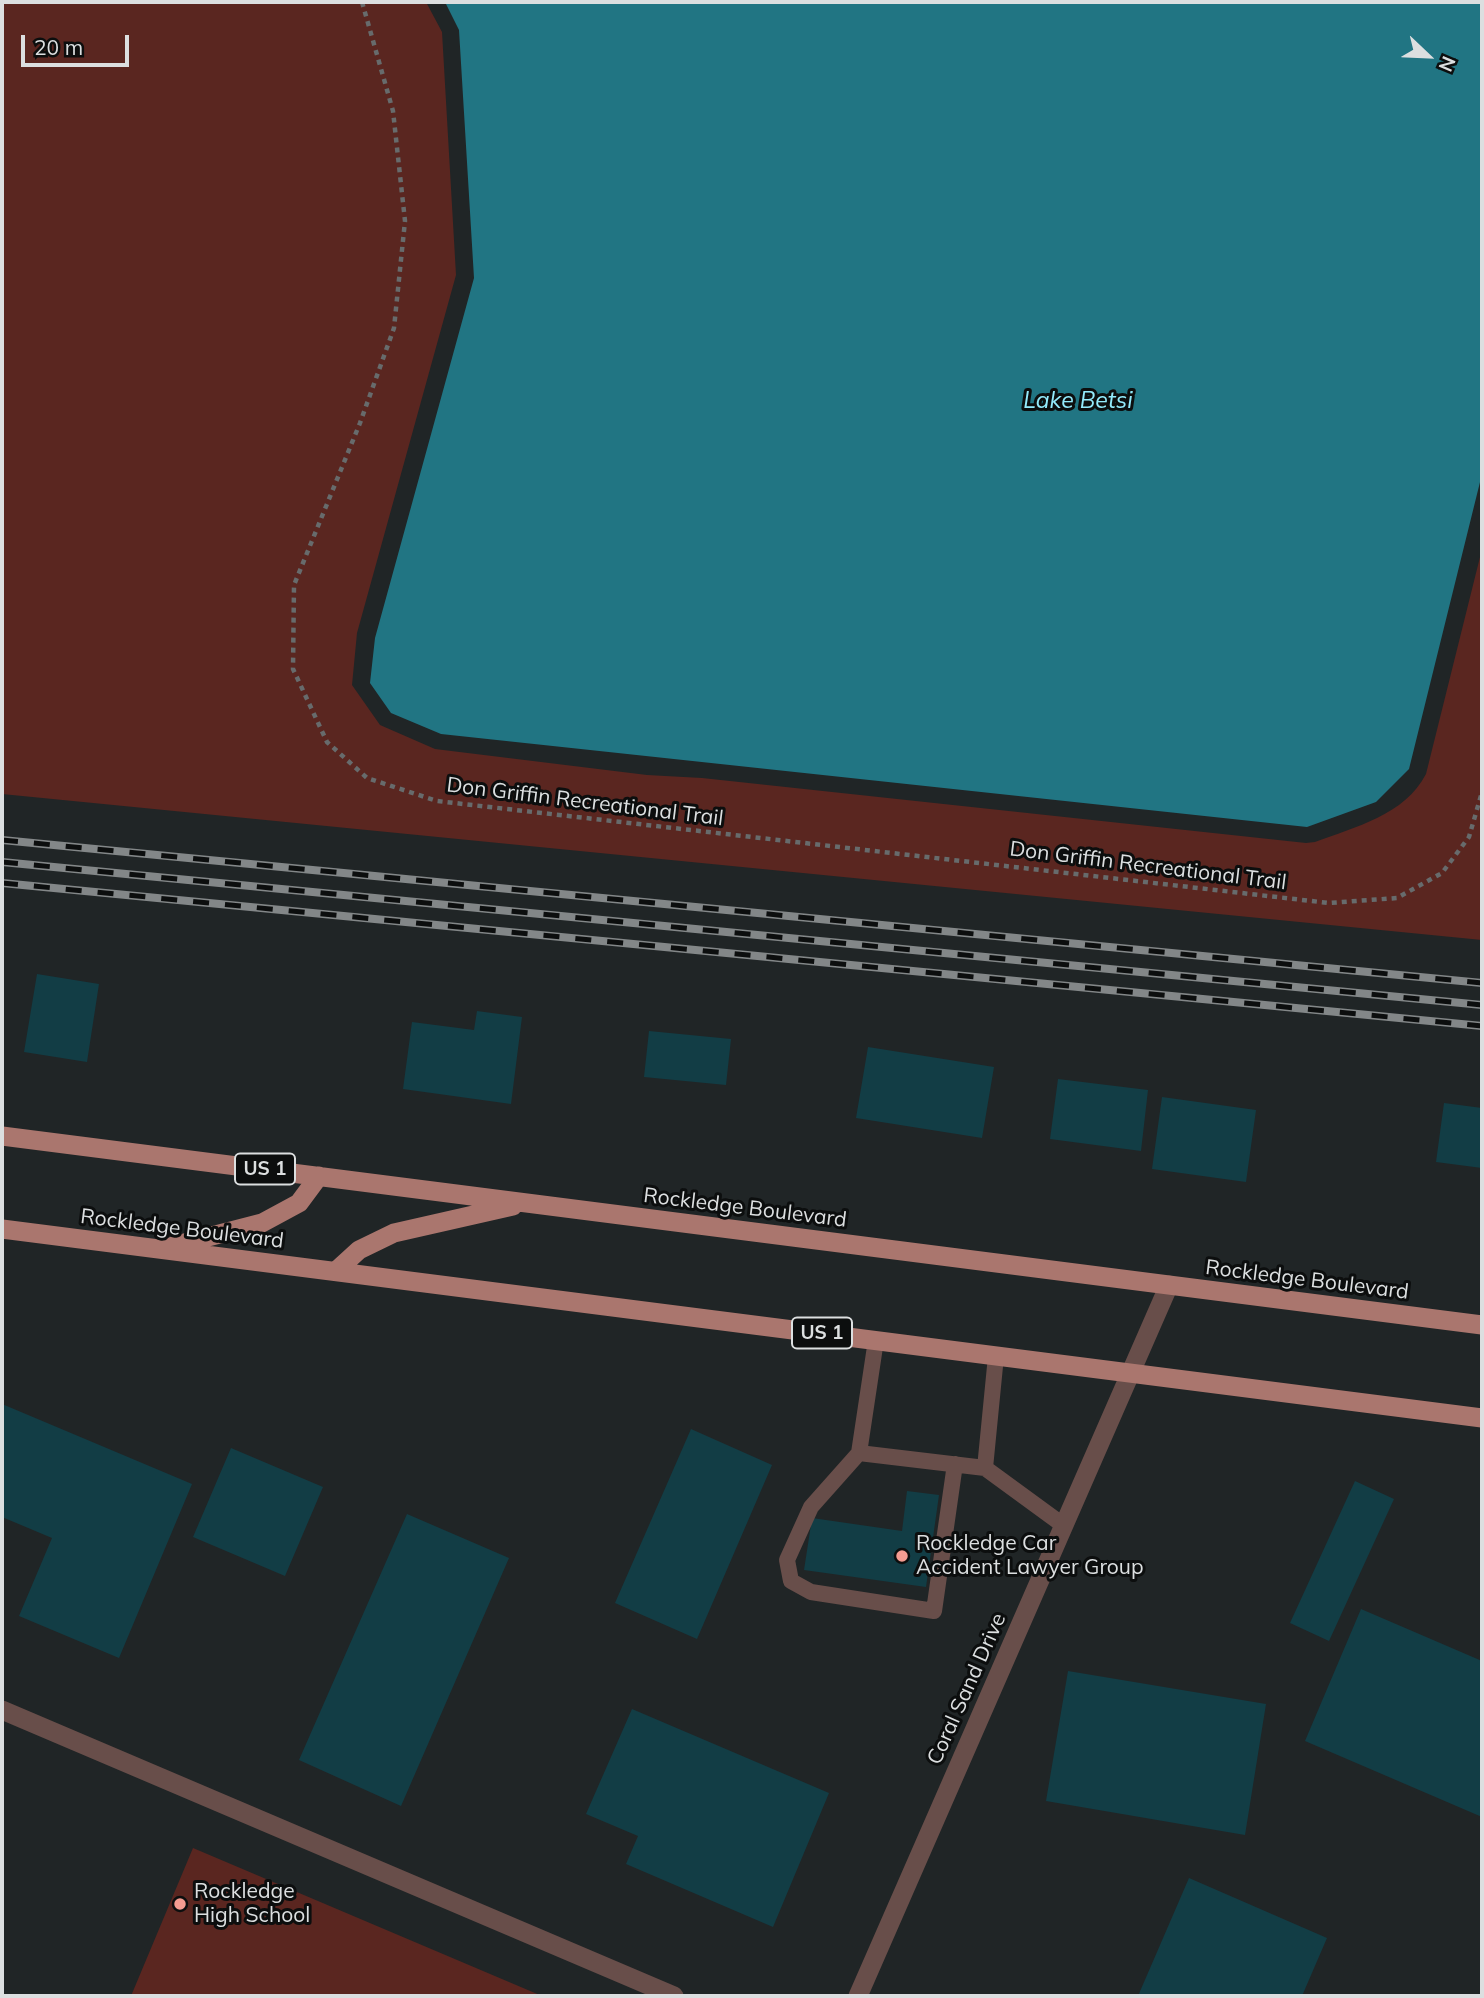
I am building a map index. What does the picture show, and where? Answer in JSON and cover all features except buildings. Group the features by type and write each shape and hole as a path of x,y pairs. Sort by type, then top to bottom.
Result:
{"main road":[{"name":"Rockledge Boulevard","path":"2,1136 1482,1325"},
{"path":"162,1249 262,1223 299,1203 319,1176"},
{"path":"336,1271 359,1250 394,1233 528,1203"},
{"name":"Rockledge Boulevard","path":"2,1229 1482,1418"}],"street":[{"name":"Coral Sand Drive","path":"858,1996 1169,1285"},
{"path":"2,1710 674,1996"}],"lane":[{"path":"876,1340 859,1453 811,1507 787,1560 791,1581 811,1592 934,1611 955,1464"},
{"path":"985,1468 996,1356"},
{"path":"859,1453 985,1468 1063,1525"}],"path":[{"name":"Don Griffin Recreational Trail","path":"362,2 393,111 405,221 394,328 360,423 294,585 293,668 327,742 367,778 437,801 1329,903 1397,898 1442,873 1469,837 1482,792"}],"shaded area":[{"path":"2,2 426,2 442,32 456,275 357,633 352,685 380,725 435,749 647,775 702,778 1315,842 1362,825 1392,810 1417,788 1426,774 1482,549 1482,940 2,794"},
{"path":"193,1848 542,1996 131,1996"}],"water":[{"name":"Lake Betsi","path":"445,2 1482,2 1482,474 1409,769 1376,802 1307,827 441,734 391,713 370,683 375,638 474,278 459,30"}],"railway":[{"path":"2,840 1482,983"},
{"path":"2,862 1482,1005"},
{"path":"2,883 1482,1026"}],"place":[{"name":"Rockledge Car Accident Lawyer Group","path":"902,1556"},
{"name":"Rockledge High School","path":"180,1904"}]}
